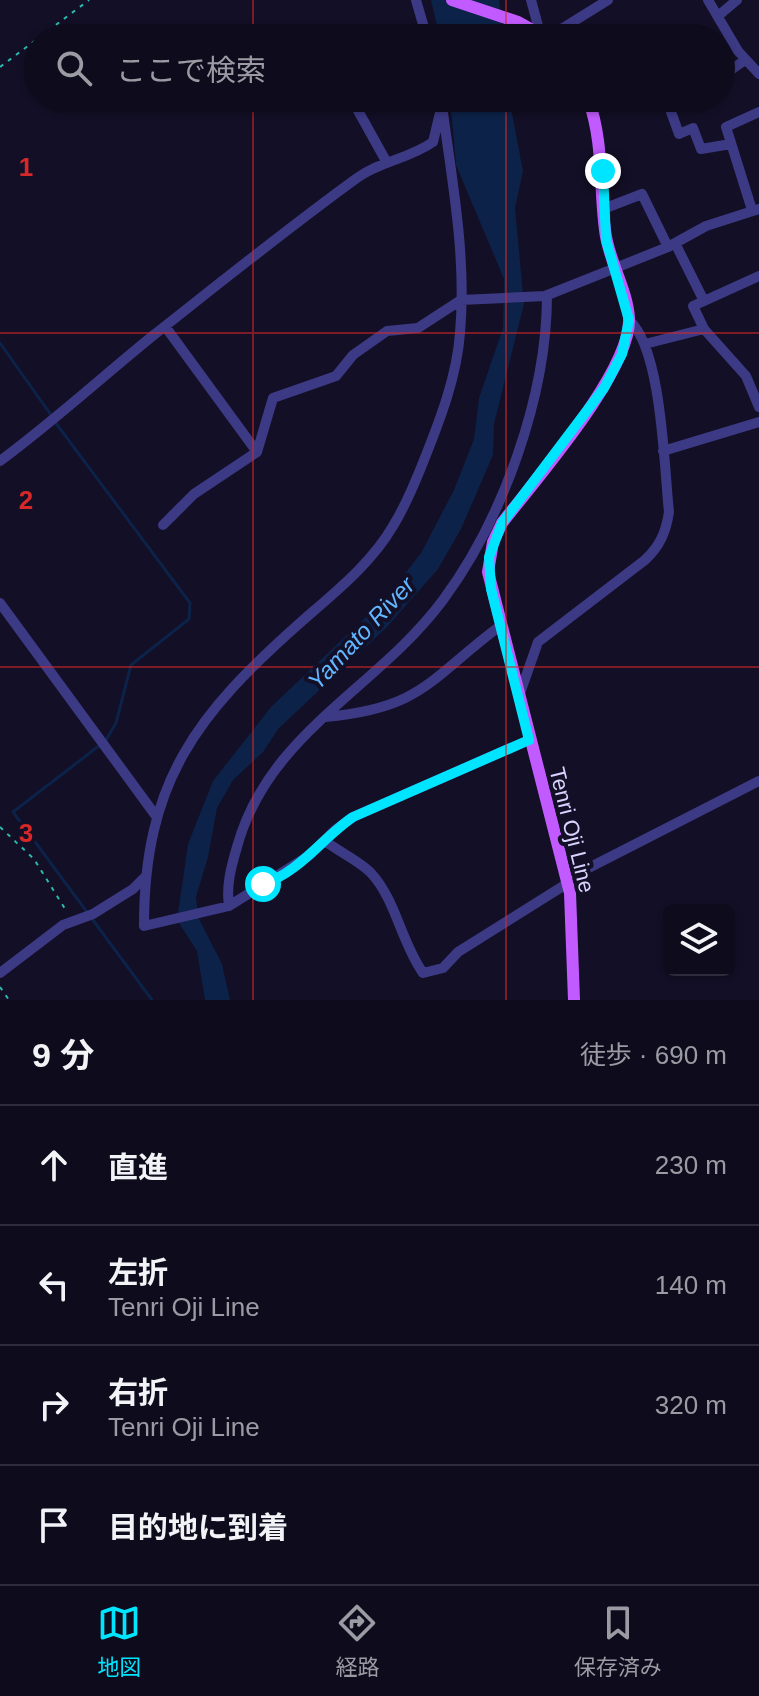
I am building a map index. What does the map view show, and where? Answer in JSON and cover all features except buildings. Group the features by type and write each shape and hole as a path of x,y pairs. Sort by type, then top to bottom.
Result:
{"main road":[{"path":"452,0 522,24"},
{"name":"Tenri Oji Line","path":"574,1000 567,881 488,572 493,542 502,523 604,388 622,354 629,320 606,240 601,149 592,112"}],"street":[{"path":"416,0 423,24"},
{"path":"531,0 540,24"},
{"path":"566,24 608,0"},
{"path":"708,0 723,24"},
{"path":"718,16 737,0"},
{"path":"735,44 759,74"},
{"path":"735,67 745,60"},
{"path":"359,112 386,161"},
{"path":"0,461 48,426 159,331 167,329 258,253 361,175 386,161 407,157 433,142 439,112"},
{"path":"146,925 144,877 156,816 188,743 212,709 256,662 360,568 392,528 433,439 451,381 463,300 458,213 443,112"},
{"path":"671,112 679,134 693,128 701,149 731,144"},
{"path":"163,525 194,494 257,452 273,398 336,376 353,355 387,331 418,328 463,300 546,295 671,245 706,226 755,210 726,127 759,112"},
{"path":"603,209 642,194 704,301"},
{"path":"759,276 693,306 704,329 746,376 759,407"},
{"path":"228,907 228,881 249,810 274,767 416,631 455,584 479,544 507,483 539,377 546,295"},
{"path":"518,698 538,642 645,560 662,539 669,512 652,365 645,344 629,320"},
{"path":"167,329 257,452"},
{"path":"645,344 704,329"},
{"path":"663,451 759,422"},
{"path":"0,603 93,732 108,746 139,798 156,816"},
{"path":"325,717 379,710 411,697 443,677 500,626"},
{"path":"146,925 228,907 310,855 353,817 529,740"},
{"path":"325,841 369,869 400,927 406,949 423,973 443,968 458,952 567,881 759,781"},
{"path":"0,973 72,920 93,914 133,889 144,877"},
{"path":"133,889 146,925"}],"path":[{"path":"57,24 89,0"},
{"path":"0,67 24,49"},
{"path":"0,827 34,859 72,920"},
{"path":"0,987 9,1000"}],"water":[{"path":"431,0 499,0 502,24 437,24"},
{"name":"Yamato River","path":"451,112 512,112 523,171 515,208 524,304 494,424 493,455 461,529 438,569 386,628 279,728 263,752 233,780 217,808 208,857 196,897 198,917 222,964 230,1000 205,1000 197,951 177,920 188,844 213,781 271,707 386,598 421,553 454,490 474,439 479,398 503,328 504,279 456,165"}],"waterway":[{"path":"0,343 51,415"},
{"path":"55,422 190,603 189,619 131,665 116,723 106,740"},
{"path":"100,745 13,812 152,1000"}],"route":[{"path":"263,884 310,855 353,817 529,740 491,589 489,557 502,523 604,388 622,354 629,320 606,240 603,171"}]}
